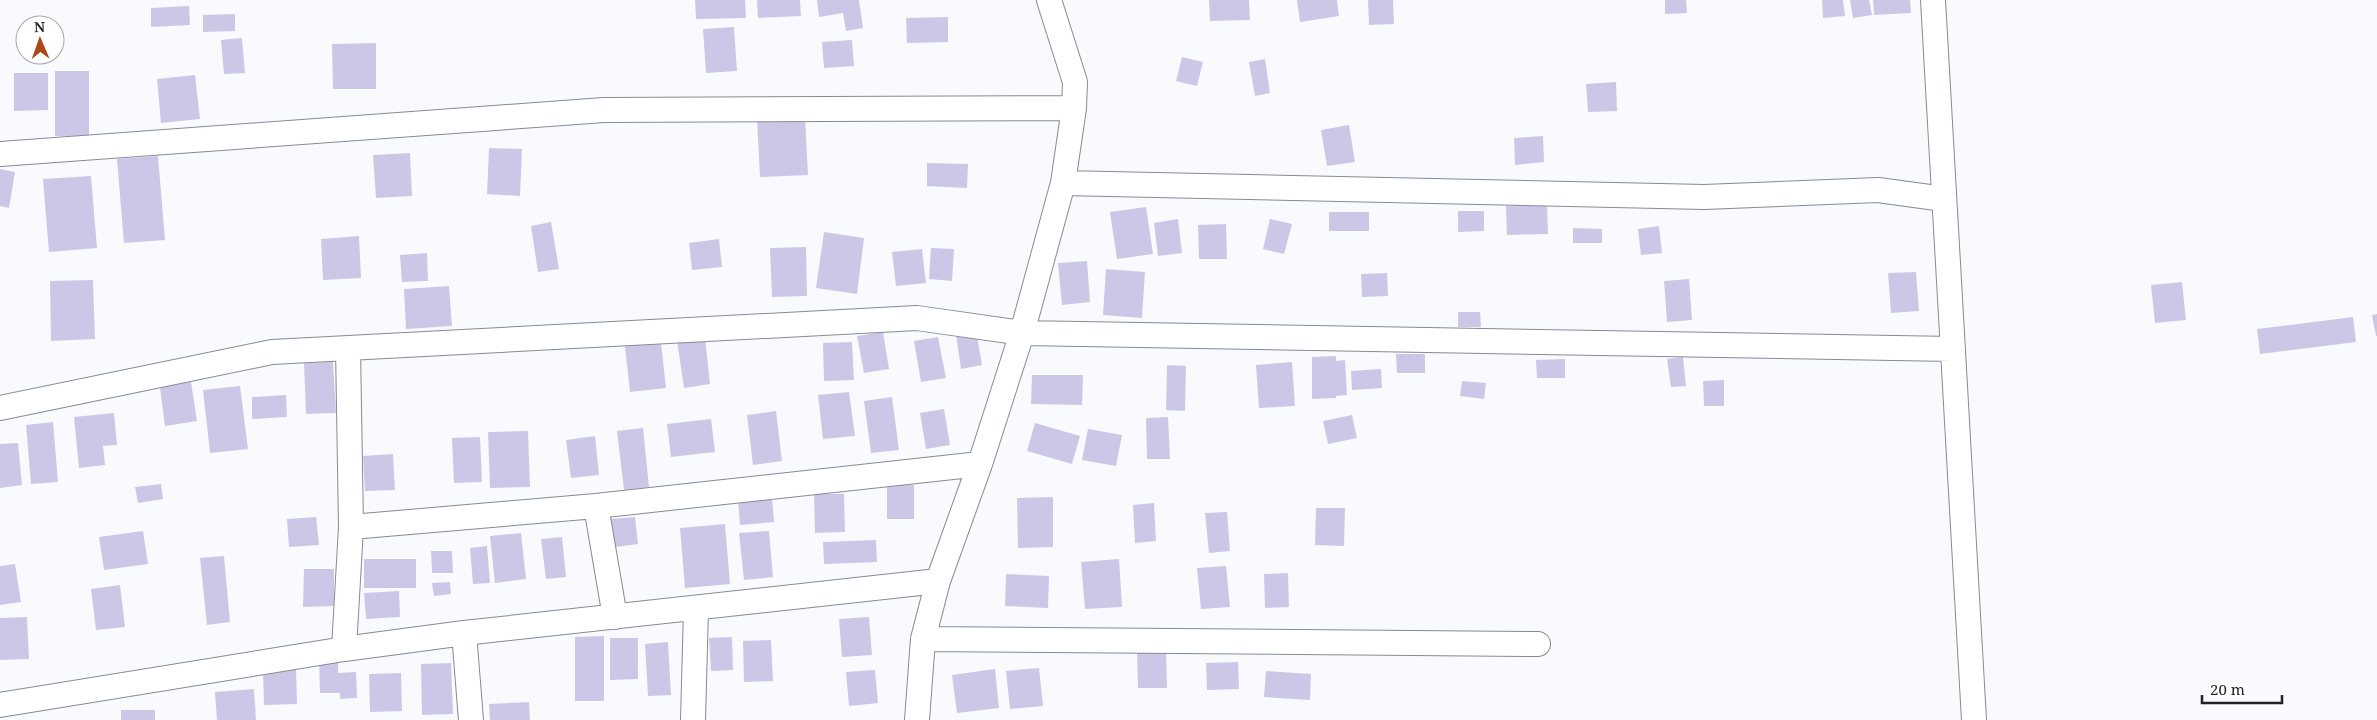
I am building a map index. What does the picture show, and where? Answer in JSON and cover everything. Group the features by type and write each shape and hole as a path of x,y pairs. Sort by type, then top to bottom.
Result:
{"street":[{"path":"917,720 923,639 938,581 980,464 1022,333 1063,183 1074,108 1075,82 1049,0"},
{"path":"1933,0 1974,720"},
{"path":"0,154 604,110 1074,108"},
{"path":"1063,183 1704,197 1878,190 1944,199"},
{"path":"0,408 272,352 917,318 1022,333 1953,349"},
{"path":"344,649 351,527 348,348"},
{"path":"351,527 596,506 980,464"},
{"path":"596,506 615,617"},
{"path":"0,705 344,649 464,633 938,581"},
{"path":"693,720 696,609"},
{"path":"464,633 471,720"},
{"path":"923,639 1538,644"}],"building":[{"path":"695,0 745,0 746,18 696,19"},
{"path":"757,0 800,0 801,16 758,18"},
{"path":"817,0 859,0 863,28 846,31 843,13 819,17"},
{"path":"1209,0 1249,0 1250,20 1210,21"},
{"path":"1297,0 1337,0 1339,16 1300,22"},
{"path":"1368,0 1393,0 1394,24 1369,25"},
{"path":"1665,0 1686,0 1687,13 1665,14"},
{"path":"1822,0 1843,0 1845,16 1823,18"},
{"path":"1850,0 1869,0 1872,15 1853,18"},
{"path":"1873,0 1910,0 1911,13 1874,15"},
{"path":"189,6 190,25 151,27 151,8"},
{"path":"235,14 235,31 203,32 203,15"},
{"path":"948,17 948,42 907,43 906,18"},
{"path":"734,27 737,71 706,73 703,29"},
{"path":"242,38 245,73 224,74 221,40"},
{"path":"852,40 854,66 824,68 822,42"},
{"path":"376,43 376,89 333,89 332,44"},
{"path":"1182,57 1203,62 1197,86 1176,81"},
{"path":"1265,59 1270,93 1255,96 1249,62"},
{"path":"55,71 89,71 89,136 55,136"},
{"path":"14,73 48,73 48,110 14,111"},
{"path":"195,75 200,119 161,123 157,79"},
{"path":"1616,82 1617,111 1588,112 1586,84"},
{"path":"805,117 808,175 760,177 757,119"},
{"path":"1349,125 1355,162 1327,166 1321,130"},
{"path":"1543,136 1544,162 1515,165 1514,138"},
{"path":"489,148 522,149 520,196 487,194"},
{"path":"410,153 412,196 376,198 373,155"},
{"path":"158,156 165,240 124,243 117,159"},
{"path":"927,163 968,164 967,188 927,186"},
{"path":"0,169 15,172 9,208 0,206"},
{"path":"91,176 97,248 49,252 43,179"},
{"path":"1547,205 1548,234 1507,235 1506,206"},
{"path":"1146,207 1153,254 1117,259 1110,212"},
{"path":"1458,211 1484,211 1484,231 1458,232"},
{"path":"1329,212 1369,212 1369,231 1329,231"},
{"path":"1178,219 1182,253 1158,256 1154,223"},
{"path":"1270,219 1292,224 1284,254 1263,249"},
{"path":"551,222 559,269 538,272 531,226"},
{"path":"1226,224 1227,259 1199,259 1198,225"},
{"path":"1659,226 1662,253 1641,255 1638,229"},
{"path":"1573,228 1602,229 1602,243 1573,243"},
{"path":"824,232 864,238 857,294 816,288"},
{"path":"359,236 361,278 323,280 321,239"},
{"path":"719,239 722,267 692,270 689,243"},
{"path":"806,247 807,296 772,297 770,248"},
{"path":"931,248 954,249 952,281 929,279"},
{"path":"922,249 926,283 896,286 892,252"},
{"path":"427,253 428,281 402,282 400,255"},
{"path":"1087,261 1090,302 1062,305 1058,263"},
{"path":"1106,269 1145,272 1142,318 1103,315"},
{"path":"1916,272 1919,311 1891,313 1888,273"},
{"path":"1387,273 1388,296 1362,297 1361,274"},
{"path":"1689,279 1692,320 1667,322 1664,281"},
{"path":"93,280 95,339 51,341 50,281"},
{"path":"2182,282 2186,320 2155,323 2151,285"},
{"path":"449,286 452,326 406,329 404,289"},
{"path":"1458,312 1480,312 1481,327 1458,327"},
{"path":"2377,314 2377,336 2376,336 2372,315"},
{"path":"2353,317 2356,342 2260,354 2257,329"},
{"path":"976,330 982,365 961,369 956,334"},
{"path":"883,332 889,369 864,373 857,336"},
{"path":"660,334 666,388 630,392 624,338"},
{"path":"705,337 710,384 684,388 677,340"},
{"path":"938,337 946,378 921,382 914,341"},
{"path":"852,342 854,380 824,381 823,343"},
{"path":"1396,354 1425,354 1425,373 1397,373"},
{"path":"1336,356 1336,361 1345,360 1347,395 1336,396 1336,398 1312,399 1312,357"},
{"path":"1683,357 1686,386 1671,387 1667,359"},
{"path":"1565,359 1565,378 1537,378 1536,360"},
{"path":"333,362 336,413 306,414 304,363"},
{"path":"1292,362 1295,406 1259,408 1256,365"},
{"path":"1167,365 1186,366 1185,411 1166,410"},
{"path":"1381,369 1382,388 1352,390 1351,371"},
{"path":"1032,375 1083,375 1082,405 1031,404"},
{"path":"1724,380 1724,406 1704,406 1703,381"},
{"path":"1462,381 1486,383 1484,399 1460,396"},
{"path":"191,382 197,421 165,426 160,387"},
{"path":"240,386 248,449 210,453 203,390"},
{"path":"849,392 855,436 823,439 818,395"},
{"path":"286,395 287,417 252,419 252,397"},
{"path":"892,397 899,450 871,453 864,401"},
{"path":"944,409 950,445 926,449 920,413"},
{"path":"776,411 782,461 753,465 747,415"},
{"path":"114,413 117,445 103,446 105,465 79,468 74,417"},
{"path":"1352,415 1357,438 1328,444 1323,421"},
{"path":"1168,417 1170,459 1147,459 1146,418"},
{"path":"711,419 715,452 671,457 667,424"},
{"path":"53,422 58,482 31,484 26,425"},
{"path":"1035,423 1080,436 1072,464 1027,451"},
{"path":"643,428 649,487 624,490 617,431"},
{"path":"1088,429 1122,435 1116,466 1082,460"},
{"path":"528,431 530,487 490,488 488,432"},
{"path":"595,436 599,475 571,478 566,440"},
{"path":"480,437 482,482 454,483 452,438"},
{"path":"18,443 22,485 0,488 0,444"},
{"path":"393,454 395,490 365,491 363,456"},
{"path":"161,484 163,499 138,503 135,487"},
{"path":"887,485 914,485 914,519 887,519"},
{"path":"814,494 844,494 845,532 815,533"},
{"path":"772,497 774,522 740,525 738,500"},
{"path":"1053,497 1053,547 1018,548 1017,498"},
{"path":"1154,503 1156,541 1135,543 1133,505"},
{"path":"1316,508 1345,508 1344,546 1315,545"},
{"path":"1227,512 1230,551 1209,553 1205,513"},
{"path":"316,517 319,545 289,547 287,519"},
{"path":"635,517 638,544 615,547 611,519"},
{"path":"725,524 730,584 685,588 680,528"},
{"path":"143,531 148,564 104,570 99,537"},
{"path":"769,531 773,577 744,580 739,533"},
{"path":"521,533 526,579 495,583 490,536"},
{"path":"562,537 566,577 546,579 541,539"},
{"path":"876,540 877,562 824,564 823,542"},
{"path":"487,546 490,583 473,584 470,548"},
{"path":"431,551 452,551 453,573 432,573"},
{"path":"224,556 230,622 207,625 200,558"},
{"path":"364,559 416,559 416,588 364,588"},
{"path":"1119,559 1122,607 1085,609 1081,562"},
{"path":"15,564 21,602 0,605 0,566"},
{"path":"1226,566 1230,607 1201,609 1197,568"},
{"path":"304,569 334,569 334,606 303,607"},
{"path":"1288,573 1289,607 1265,608 1264,574"},
{"path":"1006,574 1049,576 1048,608 1005,606"},
{"path":"450,582 451,594 434,596 432,583"},
{"path":"120,585 125,627 96,630 91,589"},
{"path":"399,591 400,617 366,619 364,593"},
{"path":"27,617 29,659 0,660 0,618"},
{"path":"869,617 872,655 842,657 839,619"},
{"path":"604,636 604,701 575,701 575,637"},
{"path":"732,637 733,670 711,671 709,638"},
{"path":"610,638 638,638 638,679 610,680"},
{"path":"771,640 773,681 744,682 743,641"},
{"path":"668,642 671,695 648,696 645,644"},
{"path":"1137,651 1166,651 1167,688 1138,688"},
{"path":"338,659 338,673 356,672 357,698 340,699 340,693 320,693 319,660"},
{"path":"1238,662 1239,689 1207,690 1206,663"},
{"path":"451,663 453,714 422,715 421,664"},
{"path":"1039,668 1043,706 1010,709 1006,671"},
{"path":"296,669 297,704 264,705 263,670"},
{"path":"995,669 999,708 957,713 952,675"},
{"path":"875,670 878,703 849,706 846,672"},
{"path":"1266,671 1311,674 1310,700 1264,697"},
{"path":"401,673 402,711 370,712 369,674"},
{"path":"254,689 256,720 217,720 215,692"},
{"path":"529,702 530,720 490,720 489,704"},
{"path":"121,710 155,710 155,720 121,720"}]}
